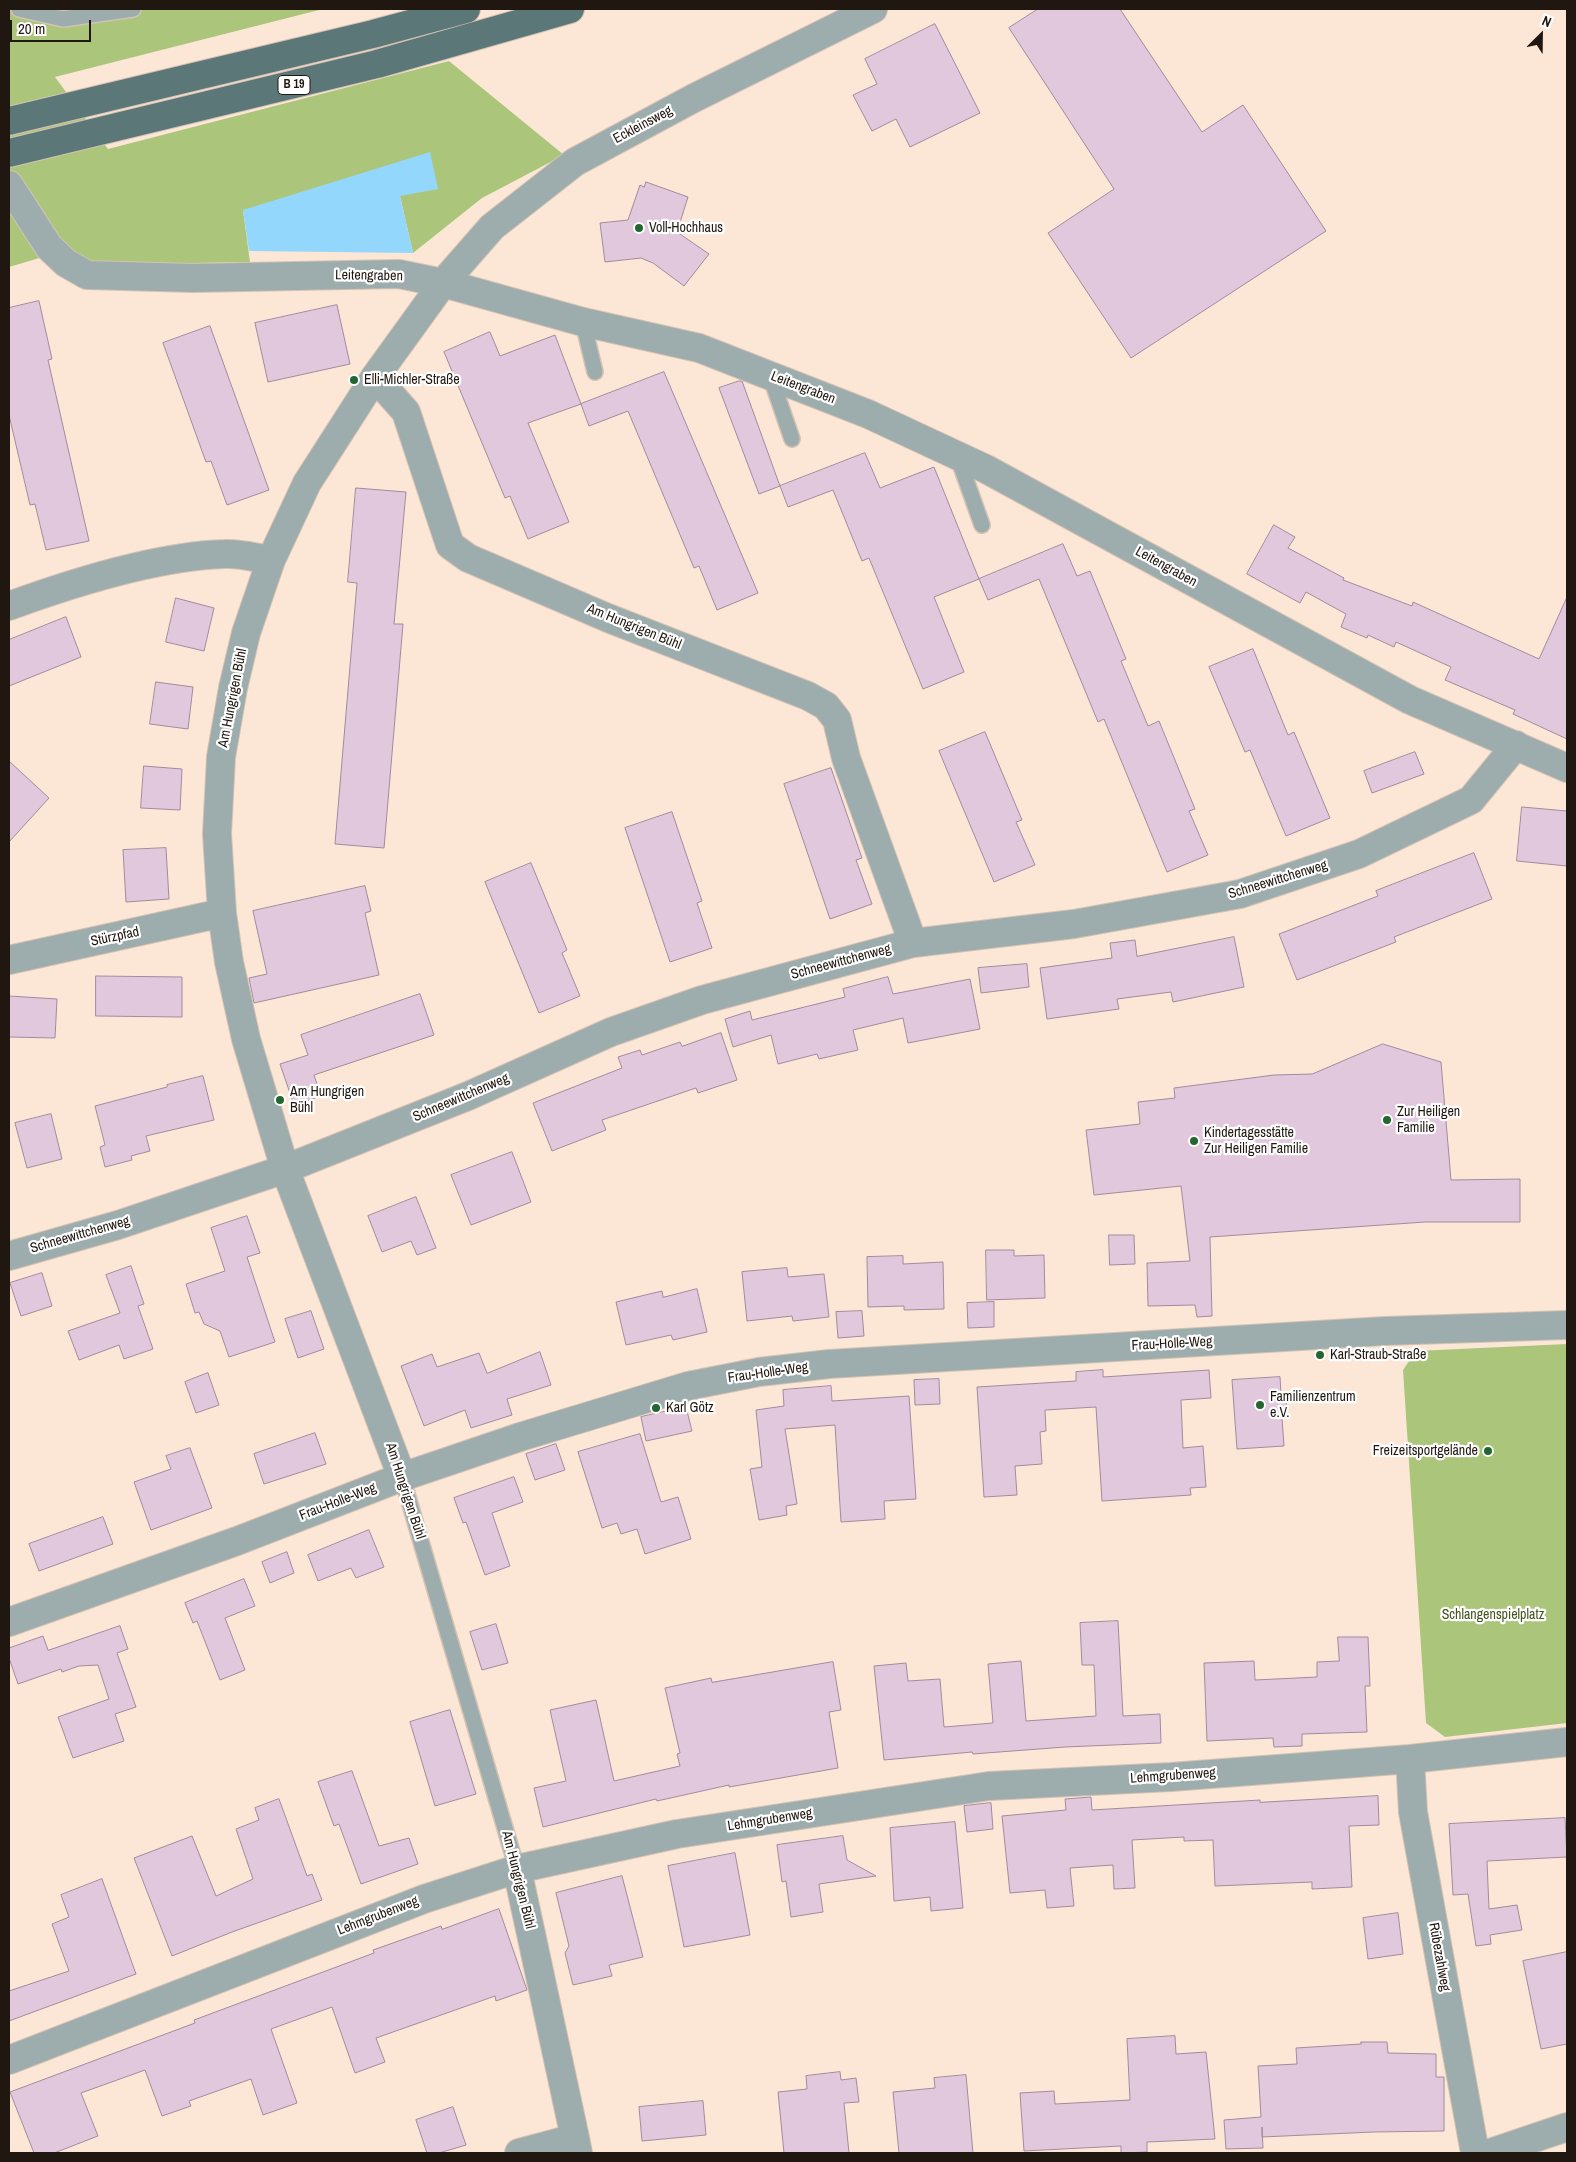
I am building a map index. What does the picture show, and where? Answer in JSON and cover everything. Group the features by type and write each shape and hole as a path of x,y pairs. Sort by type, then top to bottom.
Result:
{"main road":[{"name":"B 19","path":"9,121 373,34 466,9"},
{"name":"B 19","path":"12,152 377,64 570,9"}],"street":[{"name":"Eckleinsweg","path":"443,284 492,227 575,162 694,98 872,9"},
{"name":"Leitengraben","path":"9,185 49,246 66,263 87,275 193,278 399,274 583,322 698,348 868,414 957,455 1410,700 1567,768"},
{"name":"Am Hungrigen Bühl","path":"402,1477 285,1169 246,1039 229,962 222,913 217,834 221,757 233,688 246,634 271,560 307,483 375,377 443,284"},
{"name":"Am Hungrigen Bühl","path":"375,377 406,412 450,545 468,558 608,618 808,696 826,706 837,720 846,758 913,943"},
{"path":"9,606 47,592 185,557 227,554 271,560"},
{"name":"Schneewittchenweg","path":"9,1256 118,1225 285,1169 468,1096 611,1032 735,990 913,943 1074,924 1240,894 1359,854 1471,800 1516,745"},
{"name":"Stürzpfad","path":"9,960 222,913"},
{"name":"Frau-Holle-Weg","path":"9,1622 237,1542 402,1477 520,1437 679,1389 759,1372 828,1364 1385,1331 1567,1325"},
{"name":"Lehmgrubenweg","path":"9,2060 424,1898 517,1869 677,1834 989,1786 1171,1776 1410,1759 1567,1742"},
{"name":"Rübezahlweg","path":"1410,1759 1413,1812 1475,2153"},
{"name":"Am Hungrigen Bühl","path":"517,1869 576,2146"},
{"path":"1490,2153 1567,2127"},
{"path":"519,2153 576,2146"}],"lane":[{"path":"19,9 63,19 134,9"},
{"path":"583,322 595,372"},
{"path":"770,375 792,439"},
{"path":"957,455 982,525"},
{"name":"Am Hungrigen Bühl","path":"402,1477 517,1869"}],"green space":[{"path":"9,9 323,9 55,77 108,149 449,61 564,155 482,198 413,253 400,196 243,210 250,262 96,265 70,249 9,267"},
{"name":"Schlangenspielplatz","path":"1567,1344 1567,1723 1445,1737 1426,1723 1403,1370 1416,1351"}],"water":[{"path":"430,152 438,189 400,196 413,253 249,251 243,210"}],"building":[{"path":"1038,9 1120,9 1202,132 1243,105 1326,231 1131,358 1048,233 1114,189 1009,28"},
{"path":"935,24 980,113 910,147 896,119 872,131 853,95 877,84 865,59"},
{"name":"Voll-Hochhaus","path":"646,182 688,197 677,232 709,254 684,286 653,263 641,258 605,262 600,223 628,220 640,185 644,187"},
{"path":"39,301 52,359 48,360 89,541 46,550 35,504 30,505 9,415 9,308"},
{"path":"337,305 350,364 268,382 255,323"},
{"path":"210,326 269,490 227,505 211,461 206,462 163,343"},
{"path":"490,332 500,356 555,335 581,404 528,423 569,522 528,539 510,496 505,498 444,352"},
{"path":"664,372 758,593 717,610 699,566 694,568 628,411 589,426 581,404"},
{"path":"742,381 780,486 759,494 719,388"},
{"path":"865,453 880,488 934,467 979,579 934,597 964,672 923,689 869,558 862,561 833,490 788,507 780,486"},
{"path":"356,488 406,492 394,624 403,624 384,848 335,844 357,583 348,582"},
{"path":"1274,525 1295,537 1288,548 1344,578 1343,580 1412,606 1413,602 1539,659 1567,597 1567,739 1513,714 1515,710 1445,680 1451,667 1396,642 1394,647 1368,635 1367,638 1341,627 1346,614 1306,592 1300,603 1247,574"},
{"path":"1063,544 1077,576 1090,571 1126,659 1121,661 1148,726 1159,721 1195,809 1189,811 1208,855 1167,872 1104,719 1098,722 1039,579 988,600 979,579"},
{"path":"176,598 214,608 204,651 166,642"},
{"path":"66,617 81,657 9,686 9,640"},
{"path":"1253,649 1288,735 1294,732 1330,818 1286,836 1250,750 1245,752 1209,667"},
{"path":"156,682 193,687 188,729 150,724"},
{"path":"985,732 1022,820 1016,822 1035,865 994,882 939,751"},
{"path":"1415,752 1424,774 1372,793 1364,771"},
{"path":"9,761 49,798 9,842"},
{"path":"144,766 182,769 180,810 141,808"},
{"path":"831,768 862,858 856,860 872,904 830,919 784,784"},
{"path":"1522,807 1567,811 1567,866 1517,861"},
{"path":"672,812 702,901 697,903 712,948 670,962 625,828"},
{"path":"166,848 169,899 126,902 123,850"},
{"path":"1474,853 1492,899 1394,937 1396,942 1297,980 1279,934 1378,896 1376,891"},
{"path":"531,863 567,950 562,953 580,996 539,1013 485,882"},
{"path":"365,886 371,911 365,913 379,975 254,1003 249,978 267,974 253,911"},
{"path":"1234,937 1244,987 1173,1002 1171,992 1117,999 1119,1009 1047,1019 1040,968 1112,958 1110,943 1135,940 1137,956"},
{"path":"1027,964 1029,987 981,993 978,968"},
{"path":"96,976 182,977 182,1017 96,1016"},
{"path":"888,977 893,994 970,979 980,1029 908,1043 903,1018 853,1030 858,1050 819,1059 817,1054 778,1064 771,1035 733,1047 725,1019 750,1011 752,1020 845,997 843,989"},
{"path":"420,994 434,1035 314,1075 321,1096 294,1105 280,1064 308,1055 301,1035"},
{"path":"9,996 57,999 55,1038 9,1037"},
{"path":"721,1033 737,1080 698,1093 696,1088 602,1120 606,1130 552,1151 533,1103 622,1068 618,1057 640,1050 642,1055 680,1042 682,1046"},
{"path":"1383,1044 1441,1062 1451,1180 1520,1179 1520,1222 1425,1222 1210,1237 1212,1316 1197,1317 1195,1305 1148,1306 1147,1263 1190,1261 1181,1186 1094,1195 1086,1130 1140,1124 1138,1102 1175,1098 1174,1088 1274,1075 1312,1074"},
{"path":"203,1076 214,1120 146,1136 150,1151 131,1156 132,1160 105,1167 100,1147 105,1145 95,1106"},
{"path":"51,1114 62,1159 27,1168 15,1123"},
{"path":"512,1152 531,1202 471,1225 451,1175"},
{"path":"416,1197 436,1248 417,1255 411,1241 382,1252 368,1216"},
{"path":"247,1216 260,1253 247,1257 275,1342 229,1357 220,1331 204,1324 199,1312 195,1313 186,1284 225,1271 211,1228"},
{"path":"1109,1235 1134,1235 1135,1264 1110,1265"},
{"path":"986,1250 1014,1250 1014,1256 1044,1255 1045,1298 987,1300"},
{"path":"903,1256 903,1264 943,1262 944,1309 904,1310 904,1306 868,1307 867,1257"},
{"path":"131,1266 144,1304 138,1306 153,1349 124,1359 119,1345 79,1360 68,1331 120,1313 106,1275"},
{"path":"787,1268 788,1277 824,1274 829,1317 793,1321 792,1316 747,1321 742,1272"},
{"path":"42,1273 52,1306 21,1316 10,1283"},
{"path":"697,1289 707,1332 673,1340 671,1335 626,1345 616,1302 662,1291 663,1297"},
{"path":"994,1302 994,1327 968,1328 967,1303"},
{"path":"311,1311 324,1349 298,1358 285,1319"},
{"path":"862,1311 864,1336 838,1338 836,1312"},
{"path":"540,1352 551,1385 507,1399 512,1415 471,1428 465,1410 424,1426 401,1366 432,1354 437,1367 479,1353 487,1373"},
{"path":"1103,1370 1103,1377 1209,1370 1211,1398 1181,1400 1183,1448 1203,1446 1206,1487 1190,1488 1191,1495 1102,1501 1096,1407 1045,1410 1046,1431 1040,1432 1042,1464 1015,1466 1017,1495 984,1497 977,1387 1076,1381 1076,1372"},
{"path":"208,1373 219,1405 196,1413 185,1382"},
{"name":"Familienzentrum e.V.","path":"1280,1377 1281,1394 1286,1393 1287,1417 1282,1418 1284,1446 1237,1449 1232,1380"},
{"path":"939,1379 940,1404 915,1405 914,1380"},
{"path":"831,1386 832,1401 909,1396 916,1499 884,1501 885,1519 841,1522 835,1425 785,1429 797,1504 786,1506 787,1515 759,1520 750,1469 762,1467 756,1410 784,1406 783,1390"},
{"path":"686,1407 692,1431 646,1441 641,1417"},
{"path":"315,1433 326,1464 264,1484 254,1454"},
{"path":"640,1434 661,1502 678,1497 691,1539 645,1554 637,1529 621,1534 617,1523 602,1528 578,1452"},
{"path":"556,1444 565,1470 535,1480 526,1454"},
{"path":"190,1448 212,1508 151,1530 134,1482 171,1469 166,1456"},
{"path":"514,1477 523,1502 492,1513 510,1566 485,1575 466,1522 463,1523 454,1498"},
{"path":"103,1517 113,1544 39,1571 29,1544"},
{"path":"369,1530 384,1567 356,1578 351,1568 318,1581 308,1555"},
{"path":"287,1552 294,1573 270,1583 262,1562"},
{"path":"244,1579 255,1606 225,1618 245,1670 220,1680 197,1621 193,1623 185,1603"},
{"path":"1118,1621 1123,1716 1160,1714 1161,1743 1065,1747 973,1754 972,1752 884,1760 874,1666 906,1663 908,1681 940,1679 944,1727 993,1723 988,1664 1021,1661 1026,1721 1096,1716 1094,1665 1082,1665 1080,1623"},
{"path":"496,1624 508,1663 482,1670 470,1632"},
{"path":"120,1626 128,1649 117,1653 136,1707 115,1714 124,1741 73,1758 58,1717 109,1699 98,1665 79,1666 62,1672 61,1669 18,1684 9,1658 9,1648 43,1636 48,1650"},
{"path":"1338,1637 1368,1637 1370,1686 1365,1686 1367,1732 1302,1734 1302,1746 1274,1747 1273,1738 1207,1741 1204,1663 1254,1661 1255,1680 1317,1677 1317,1662 1339,1661"},
{"path":"833,1662 841,1710 829,1712 838,1768 729,1787 729,1785 657,1801 656,1799 543,1827 534,1788 566,1781 550,1710 596,1700 614,1781 680,1766 677,1754 680,1753 665,1688 711,1678 712,1682"},
{"path":"450,1710 476,1794 435,1806 410,1722"},
{"path":"352,1771 379,1846 409,1838 418,1864 361,1884 339,1824 334,1826 318,1782"},
{"path":"1378,1796 1379,1825 1349,1826 1352,1887 1312,1889 1312,1882 1215,1886 1213,1840 1184,1841 1184,1837 1132,1840 1135,1888 1114,1889 1113,1865 1070,1868 1074,1906 1047,1908 1045,1890 1010,1893 1002,1816 1066,1810 1065,1799 1091,1797 1092,1810 1260,1800 1260,1802"},
{"path":"279,1799 307,1876 312,1874 322,1900 172,1956 134,1858 192,1836 216,1896 253,1879 236,1829 259,1820 255,1808"},
{"path":"991,1803 993,1829 967,1832 964,1806"},
{"path":"1565,1818 1567,1857 1487,1861 1489,1909 1517,1905 1522,1930 1490,1935 1491,1944 1476,1946 1468,1894 1453,1895 1449,1824"},
{"path":"955,1822 963,1908 931,1911 930,1897 894,1901 890,1828"},
{"path":"843,1836 847,1860 876,1876 819,1884 823,1912 791,1917 786,1881 782,1882 777,1845"},
{"path":"735,1853 750,1935 684,1947 668,1866"},
{"path":"622,1876 643,1957 609,1965 612,1976 573,1985 565,1953 569,1946 556,1893"},
{"path":"102,1879 136,1974 9,2021 9,1991 69,1971 52,1924 69,1917 61,1895"},
{"path":"499,1909 527,1990 496,2001 495,1996 376,2038 385,2062 355,2073 332,2007 271,2029 297,2103 263,2115 251,2079 189,2101 191,2106 162,2116 145,2070 81,2093 98,2136 54,2153 34,2153 10,2092 195,2023 194,2020 374,1953 373,1950 441,1926 442,1929"},
{"path":"1398,1913 1403,1954 1368,1959 1363,1918"},
{"path":"1567,1952 1567,2044 1541,2049 1523,1961"},
{"path":"1175,2036 1176,2054 1206,2052 1215,2139 1147,2142 1147,2152 1121,2153 1121,2146 1024,2151 1020,2093 1054,2091 1055,2104 1130,2100 1127,2039"},
{"path":"1361,2042 1387,2042 1388,2053 1436,2054 1436,2077 1444,2077 1444,2131 1262,2137 1263,2148 1226,2149 1224,2120 1261,2117 1258,2066 1297,2064 1296,2048 1361,2044"},
{"path":"840,2072 841,2080 856,2078 859,2102 844,2103 849,2153 784,2153 778,2092 807,2089 806,2076"},
{"path":"966,2075 973,2153 899,2153 893,2092 935,2088 934,2078"},
{"path":"703,2101 706,2135 642,2141 639,2107"},
{"path":"453,2107 466,2145 439,2153 427,2153 416,2120"}],"place":[{"name":"Voll-Hochhaus","path":"639,228"},
{"name":"Elli-Michler-Straße","path":"354,380"},
{"name":"Am Hungrigen Bühl","path":"280,1100"},
{"name":"Zur Heiligen Familie","path":"1387,1120"},
{"name":"Kindertagesstätte Zur Heiligen Familie","path":"1194,1141"},
{"name":"Karl-Straub-Straße","path":"1320,1355"},
{"name":"Familienzentrum e.V.","path":"1260,1405"},
{"name":"Karl Götz","path":"656,1408"},
{"name":"Freizeitsportgelände","path":"1488,1451"}]}
